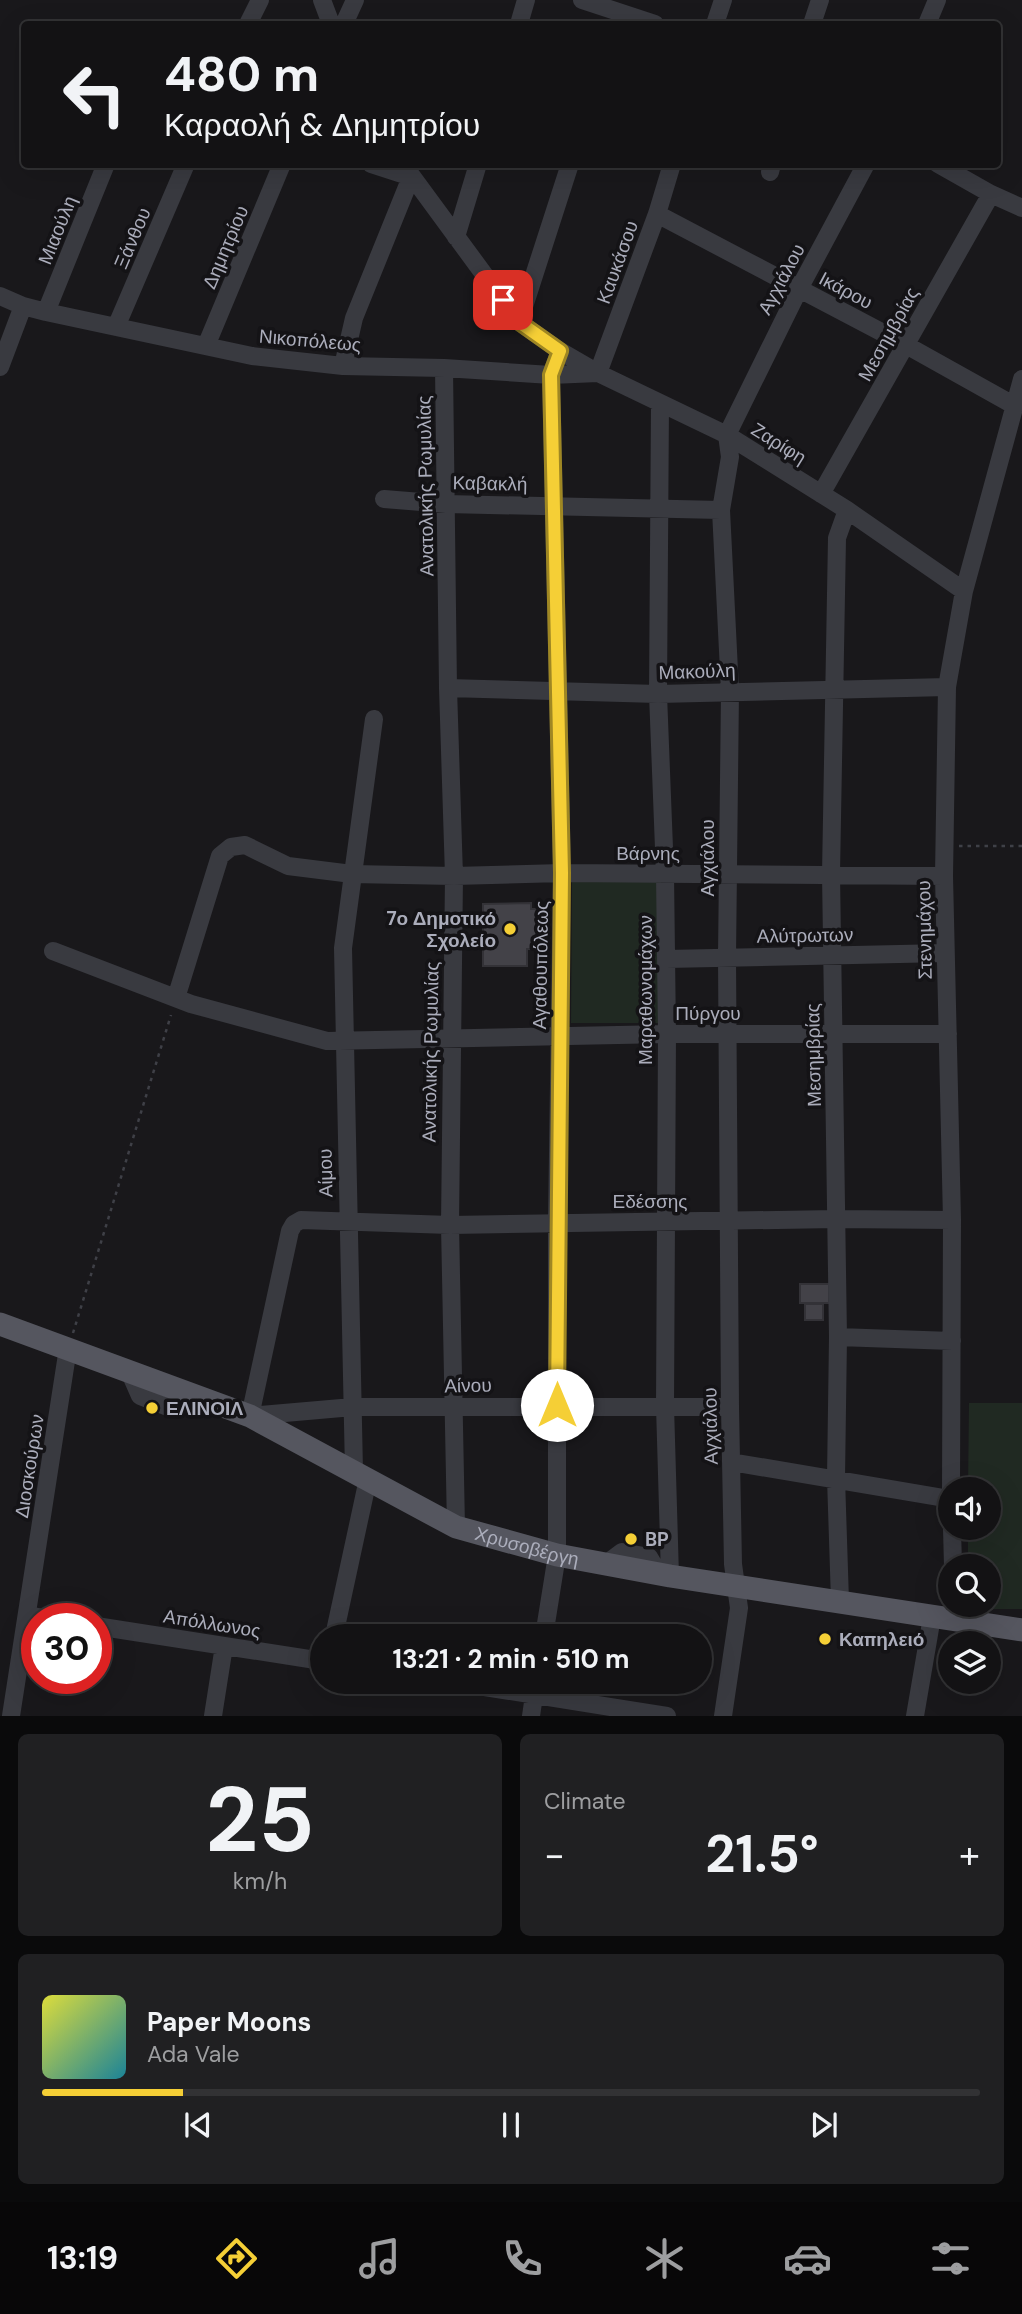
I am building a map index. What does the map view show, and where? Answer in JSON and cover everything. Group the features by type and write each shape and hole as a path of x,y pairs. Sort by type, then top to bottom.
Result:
{"main road":[{"name":"Χρυσοβέργη","path":"0,1324 250,1416 456,1527 557,1555 664,1575 938,1616"},
{"name":"Χρυσοβέργη","path":"974,1617 1022,1630"}],"street":[{"path":"250,21 260,0"},
{"path":"322,0 330,21"},
{"path":"345,21 355,0"},
{"path":"520,21 526,0"},
{"path":"582,0 646,21"},
{"path":"716,21 723,0"},
{"path":"813,21 820,0"},
{"path":"928,21 937,0"},
{"name":"Μιαούλη","path":"46,312 104,168"},
{"name":"Ξάνθου","path":"116,327 184,168"},
{"name":"Δημητρίου","path":"206,346 280,168"},
{"path":"456,237 477,168"},
{"path":"519,322 569,168"},
{"name":"Καυκάσου","path":"598,373 657,214 671,168"},
{"name":"Αγχιάλου","path":"723,1716 739,1608 733,1564 730,1407 727,957 730,691 721,510 730,457 727,435 799,289 864,168"},
{"path":"945,168 1022,208"},
{"path":"343,366 354,317 407,171"},
{"name":"Ζαρίφη","path":"407,171 519,322 560,351 598,373 727,435 847,510 964,591"},
{"name":"Μεσημβρίας","path":"821,494 991,194"},
{"name":"Ικάρου","path":"657,214 906,345 1014,406"},
{"name":"Νικοπόλεως","path":"0,296 46,312 252,356 343,366 444,368 551,375 598,373"},
{"path":"0,367 23,306"},
{"path":"551,375 560,351"},
{"name":"Ανατολικής Ρωμυλίας","path":"444,368 448,688 454,876 450,1225 456,1527"},
{"name":"Αγαθουπόλεως","path":"546,1624 557,1555 557,1223 562,873 551,375"},
{"name":"Στενημάχου","path":"951,1477 952,1220 944,876 947,687 964,591 1022,379"},
{"name":"Μαραθωνομάχων","path":"660,404 658,694 665,874 667,1034 664,1575"},
{"name":"Καβακλή","path":"384,499 721,510"},
{"name":"Μεσημβρίας","path":"840,1601 836,1478 838,1337 831,874 837,538 847,510"},
{"name":"Μακούλη","path":"448,688 658,694 947,687"},
{"name":"Αίμου","path":"336,1624 361,1475 353,1407 343,948 374,719"},
{"name":"Βάρνης","path":"176,998 220,856 231,847 245,845 288,866 352,874 944,876"},
{"name":"Πύργου","path":"53,951 176,998 327,1041 667,1034 948,1034"},
{"name":"Αλύτρωτων","path":"666,959 945,953"},
{"name":"Εδέσσης","path":"250,1416 291,1227 297,1221 305,1219 348,1223 450,1225 836,1219 952,1220"},
{"path":"838,1337 952,1341"},
{"name":"Διοσκούρων","path":"29,1603 68,1348"},
{"name":"Αίνου","path":"250,1416 353,1407 730,1407"},
{"path":"731,1462 938,1497"},
{"path":"915,1716 933,1617"},
{"name":"Απόλλωνος","path":"112,1628 310,1659"},
{"path":"213,1716 224,1646"},
{"name":"Διοσκούρων","path":"11,1716 21,1653"},
{"path":"531,1716 534,1694"},
{"path":"563,1694 667,1716"}],"path":[{"path":"958,846 1022,846"},
{"path":"68,1348 176,998"}],"shaded area":[{"path":"572,882 661,882 660,1023 571,1023"},
{"path":"969,1403 1022,1403 1022,1609 1001,1609 1001,1554 968,1554 968,1540 1001,1540 1001,1477 968,1477"}],"building":[{"name":"7ο Δημοτικό Σχολείο","path":"531,903 531,909 536,909 536,949 527,949 527,966 483,966 483,904"},
{"path":"800,1284 829,1284 829,1303 800,1303"},
{"path":"805,1304 823,1304 823,1320 805,1320"}],"place":[{"name":"7ο Δημοτικό Σχολείο","path":"510,929"},
{"name":"ΕΛΙΝΟΙΛ","path":"152,1408"},
{"name":"BP","path":"631,1539"},
{"name":"Καπηλειό","path":"825,1639"}],"route":[{"path":"503,300 519,322 560,351 551,375 562,873 557,1405"}]}
